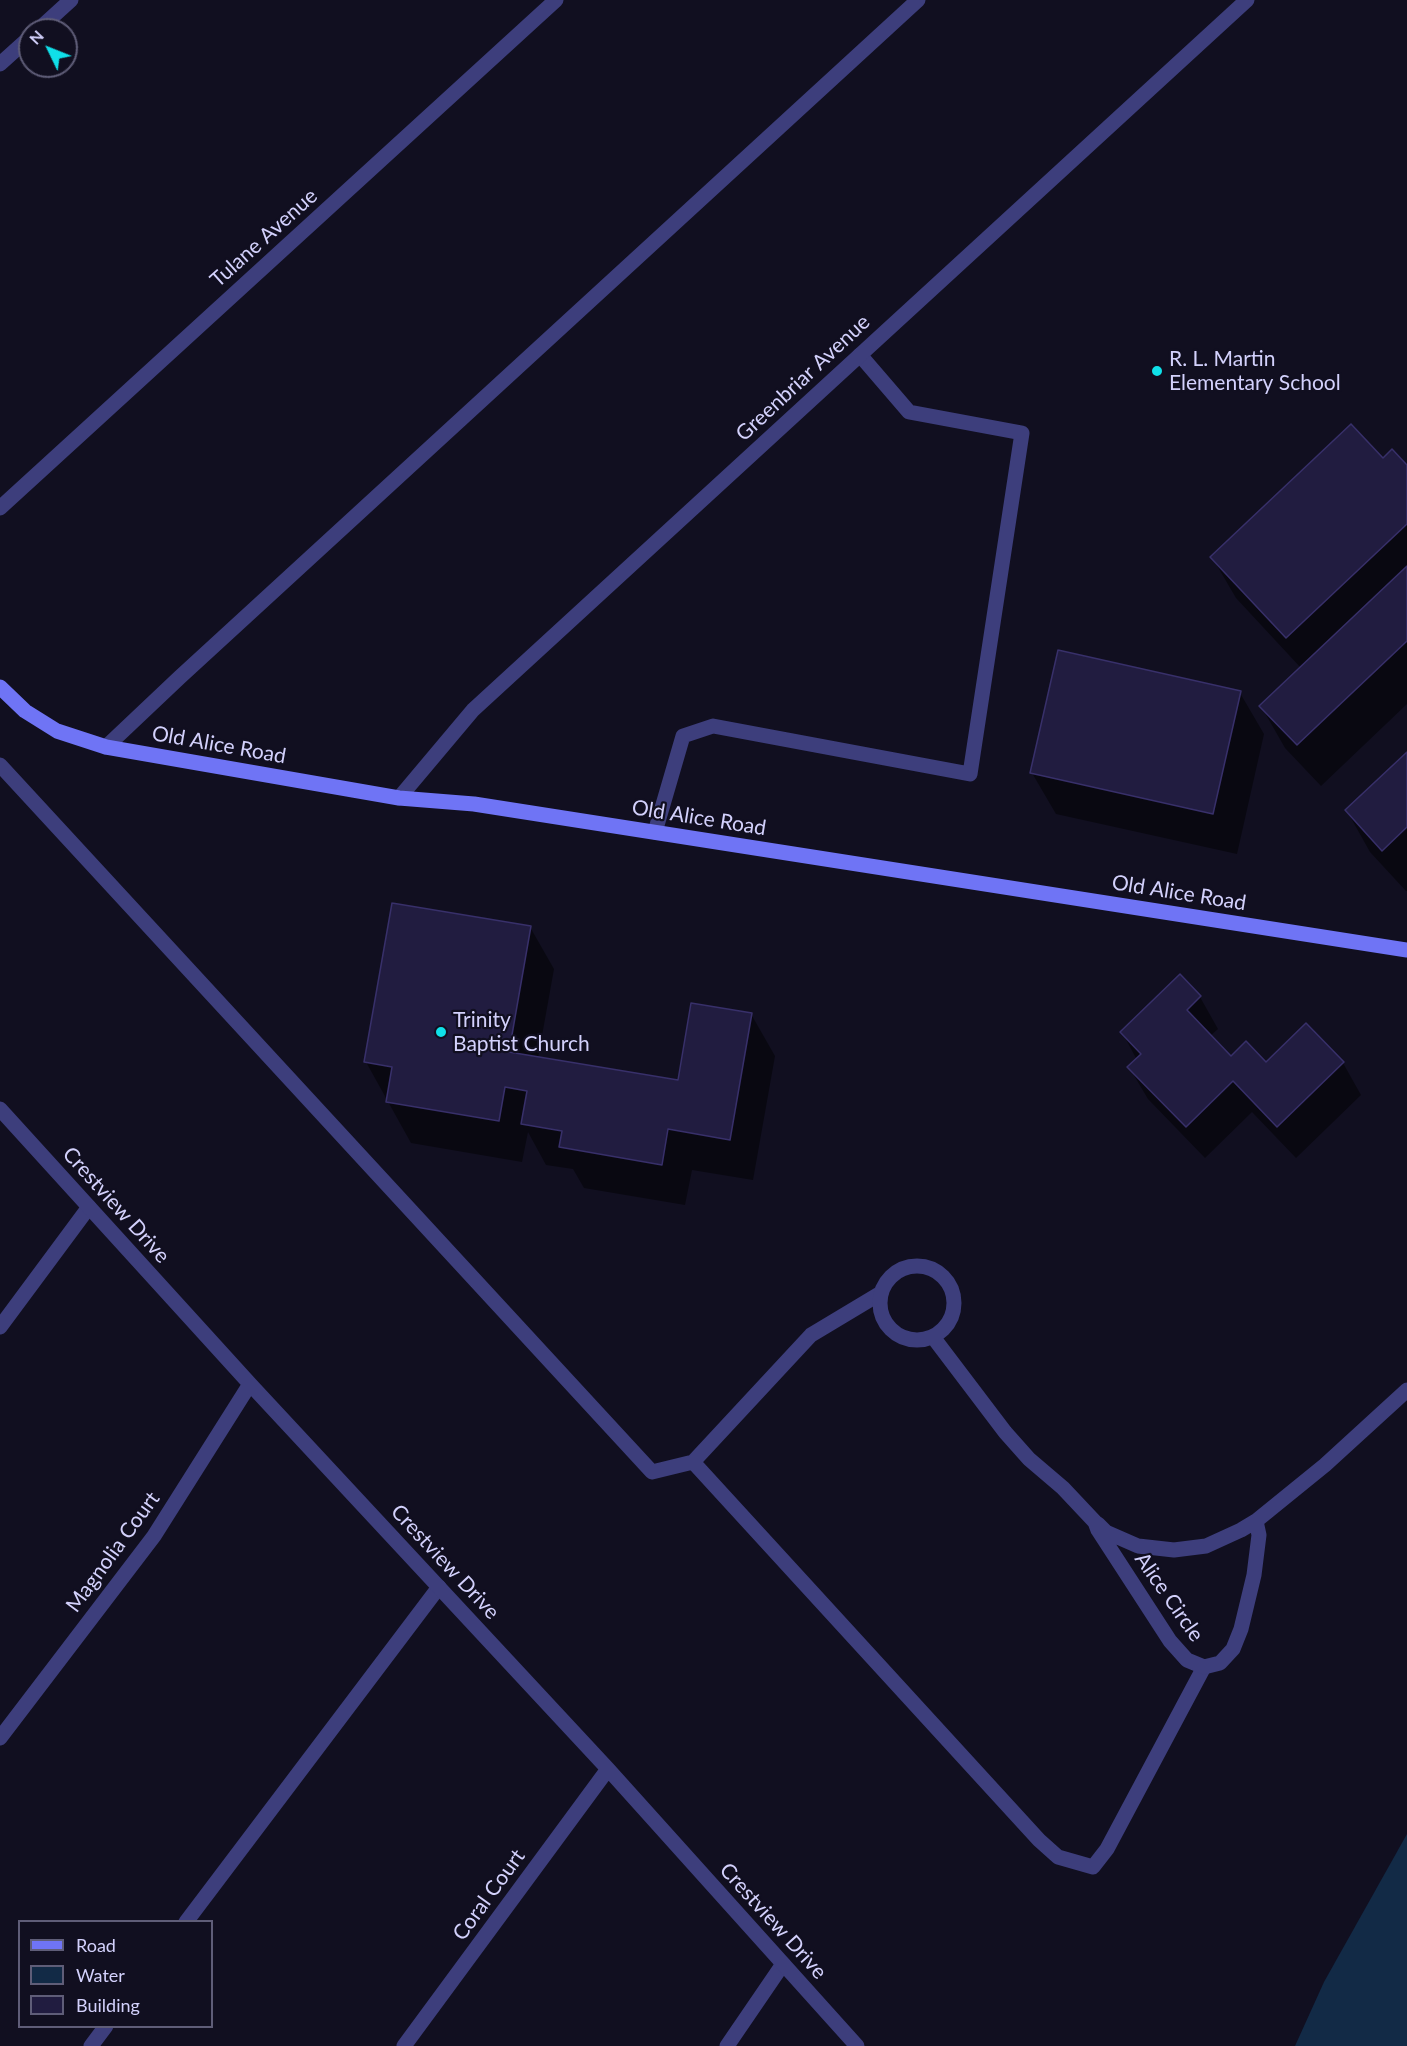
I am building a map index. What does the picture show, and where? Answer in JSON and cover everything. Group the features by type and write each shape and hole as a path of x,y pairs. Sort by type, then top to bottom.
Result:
{"street":[{"path":"51,18 71,0"},
{"name":"Tulane Avenue","path":"0,508 556,0"},
{"path":"106,747 918,0"},
{"name":"Greenbriar Avenue","path":"399,798 472,710 1247,0"},
{"path":"0,64 18,48"},
{"path":"655,832 683,736 713,726 969,774 1022,433 909,412 860,355"},
{"name":"Old Alice Road","path":"0,687 25,711 57,731 106,747 399,798 474,804 1407,950"},
{"path":"0,765 652,1472 693,1462 811,1335 881,1293 892,1275 912,1266 933,1268 949,1282 956,1303 950,1323 933,1338 912,1340 893,1332 881,1314 881,1293"},
{"name":"Crestview Drive","path":"0,1109 250,1384 608,1769 857,2046"},
{"path":"0,1327 89,1208"},
{"name":"Alice Circle","path":"933,1338 1005,1432 1029,1459 1063,1488 1106,1532 1138,1546 1174,1550 1206,1546 1256,1521 1325,1465 1407,1390"},
{"name":"Magnolia Court","path":"0,1738 154,1536 250,1384"},
{"path":"693,1462 1031,1832 1058,1857 1093,1867 1107,1849 1204,1667"},
{"name":"Alice Circle","path":"1095,1522 1170,1641 1187,1660 1204,1667 1220,1662 1233,1649 1241,1629 1254,1575 1259,1535 1256,1521"},
{"path":"188,1920 439,1587"},
{"name":"Coral Court","path":"404,2046 608,1769"},
{"path":"727,2046 783,1964"},
{"path":"91,2046 104,2028"}],"water":[{"path":"1407,1834 1407,2046 1295,2046 1324,1982"}],"building":[{"path":"1351,424 1383,458 1392,449 1407,465 1407,524 1286,638 1210,557"},
{"path":"1407,566 1407,641 1297,745 1259,706"},
{"path":"1058,650 1241,691 1213,814 1030,773"},
{"path":"1407,752 1407,827 1382,851 1345,810"},
{"name":"Trinity Baptist Church","path":"392,903 531,926 509,1052 678,1080 691,1003 752,1013 730,1140 668,1129 662,1165 559,1147 562,1131 521,1124 527,1091 505,1087 499,1121 386,1102 392,1067 364,1062"},
{"path":"1180,974 1201,996 1187,1010 1231,1056 1246,1041 1266,1062 1306,1023 1344,1062 1277,1127 1233,1081 1186,1127 1127,1067 1141,1054 1120,1032"}],"place":[{"name":"R. L. Martin Elementary School","path":"1157,371"},
{"name":"Trinity Baptist Church","path":"441,1032"}]}
